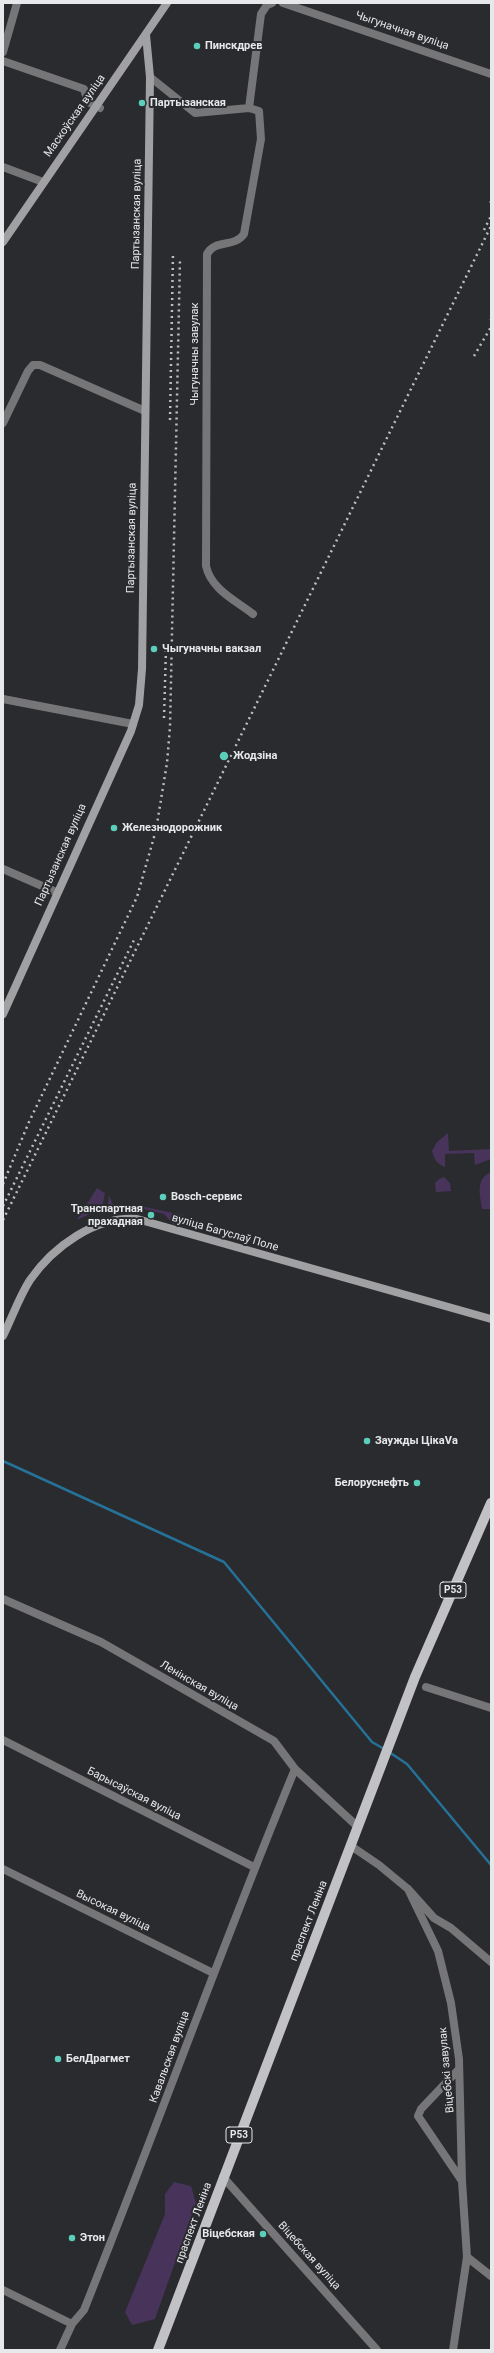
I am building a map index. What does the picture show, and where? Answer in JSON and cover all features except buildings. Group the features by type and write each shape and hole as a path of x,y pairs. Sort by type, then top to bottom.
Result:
{"main road":[{"name":"праспект Леніна","path":"158,2350 214,2208 223,2177 416,1677 491,1503"}],"street":[{"path":"3,52 17,3"},
{"name":"Маскоўская вуліца","path":"3,242 167,3"},
{"path":"150,77 195,112 249,108 261,14 267,5 272,3"},
{"name":"Чыгуначная вуліца","path":"283,3 491,74"},
{"name":"Партызанская вуліца","path":"3,1014 56,892 133,724 139,705 142,669 150,77 146,35"},
{"path":"3,61 84,89 88,102 97,107"},
{"name":"Чыгуначны завулак","path":"249,108 259,111 261,139 244,234 234,242 217,244 210,248 207,254 206,566 208,577 215,585 253,614"},
{"path":"3,167 43,182"},
{"path":"3,423 28,371 33,366 40,365 145,411"},
{"path":"3,699 133,724"},
{"path":"3,869 56,892"},
{"name":"вуліца Багуслаў Поле","path":"3,1336 30,1281 54,1254 82,1233 106,1221 122,1218 137,1219 491,1319"},
{"name":"Ленінская вуліца","path":"3,1599 101,1642 274,1742 295,1769 358,1827"},
{"path":"426,1687 491,1708"},
{"name":"Барысаўская вуліца","path":"3,1740 254,1867"},
{"name":"Кавальская вуліца","path":"60,2350 72,2324 84,2310 118,2226 213,1972 254,1867 295,1769"},
{"path":"351,1846 379,1865 408,1890 434,1918 451,1928 491,1962"},
{"name":"Высокая вуліца","path":"3,1869 213,1972"},
{"name":"Віцебскі завулак","path":"408,1890 438,1951 451,2003 459,2069 462,2181 467,2257 453,2350"},
{"path":"459,2069 421,2109 418,2116 462,2181"},
{"name":"Віцебская вуліца","path":"223,2177 377,2350"},
{"path":"467,2257 491,2276"},
{"path":"3,2290 72,2324"}],"shaded area":[{"path":"448,1133 449,1151 491,1149 491,1159 475,1165 474,1153 445,1154 445,1167 438,1163 432,1151 437,1142"},
{"path":"491,1172 491,1209 482,1209 480,1193 481,1183 486,1175"},
{"path":"444,1177 450,1183 451,1191 436,1192 435,1183"},
{"path":"97,1188 105,1193 102,1208 77,1220"},
{"path":"109,1195 112,1203 118,1208 136,1205 182,1215 183,1218 179,1222 173,1224 164,1214 136,1207 114,1210 108,1205"},
{"path":"174,2182 191,2186 196,2203 155,2319 132,2325 125,2312 165,2214 165,2194"}],"waterway":[{"path":"3,1461 224,1562 372,1742 384,1749"},
{"path":"389,1752 407,1764 491,1865"}],"railway":[{"path":"484,230 491,216"},
{"path":"3,1220 491,226"},
{"path":"170,420 173,253"},
{"path":"3,1184 29,1122 137,897 156,830 167,763 170,727 180,258"},
{"path":"474,356 491,327"},
{"path":"164,718 166,648"},
{"path":"3,1206 134,940"}],"place":[{"name":"Пинскдрев","path":"197,46"},
{"name":"Партызанская","path":"142,103"},
{"name":"Чыгуначны вакзал","path":"154,649"},
{"name":"Жодзіна","path":"224,756"},
{"name":"Железнодорожник","path":"114,828"},
{"name":"Bosch-сервис","path":"163,1197"},
{"name":"Транспартная прахадная","path":"151,1215"},
{"name":"Заужды ЦікаVа","path":"367,1441"},
{"name":"Белоруснефть","path":"417,1483"},
{"name":"БелДрагмет","path":"58,2059"},
{"name":"Віцебская","path":"263,2234"},
{"name":"Этон","path":"72,2238"}]}
